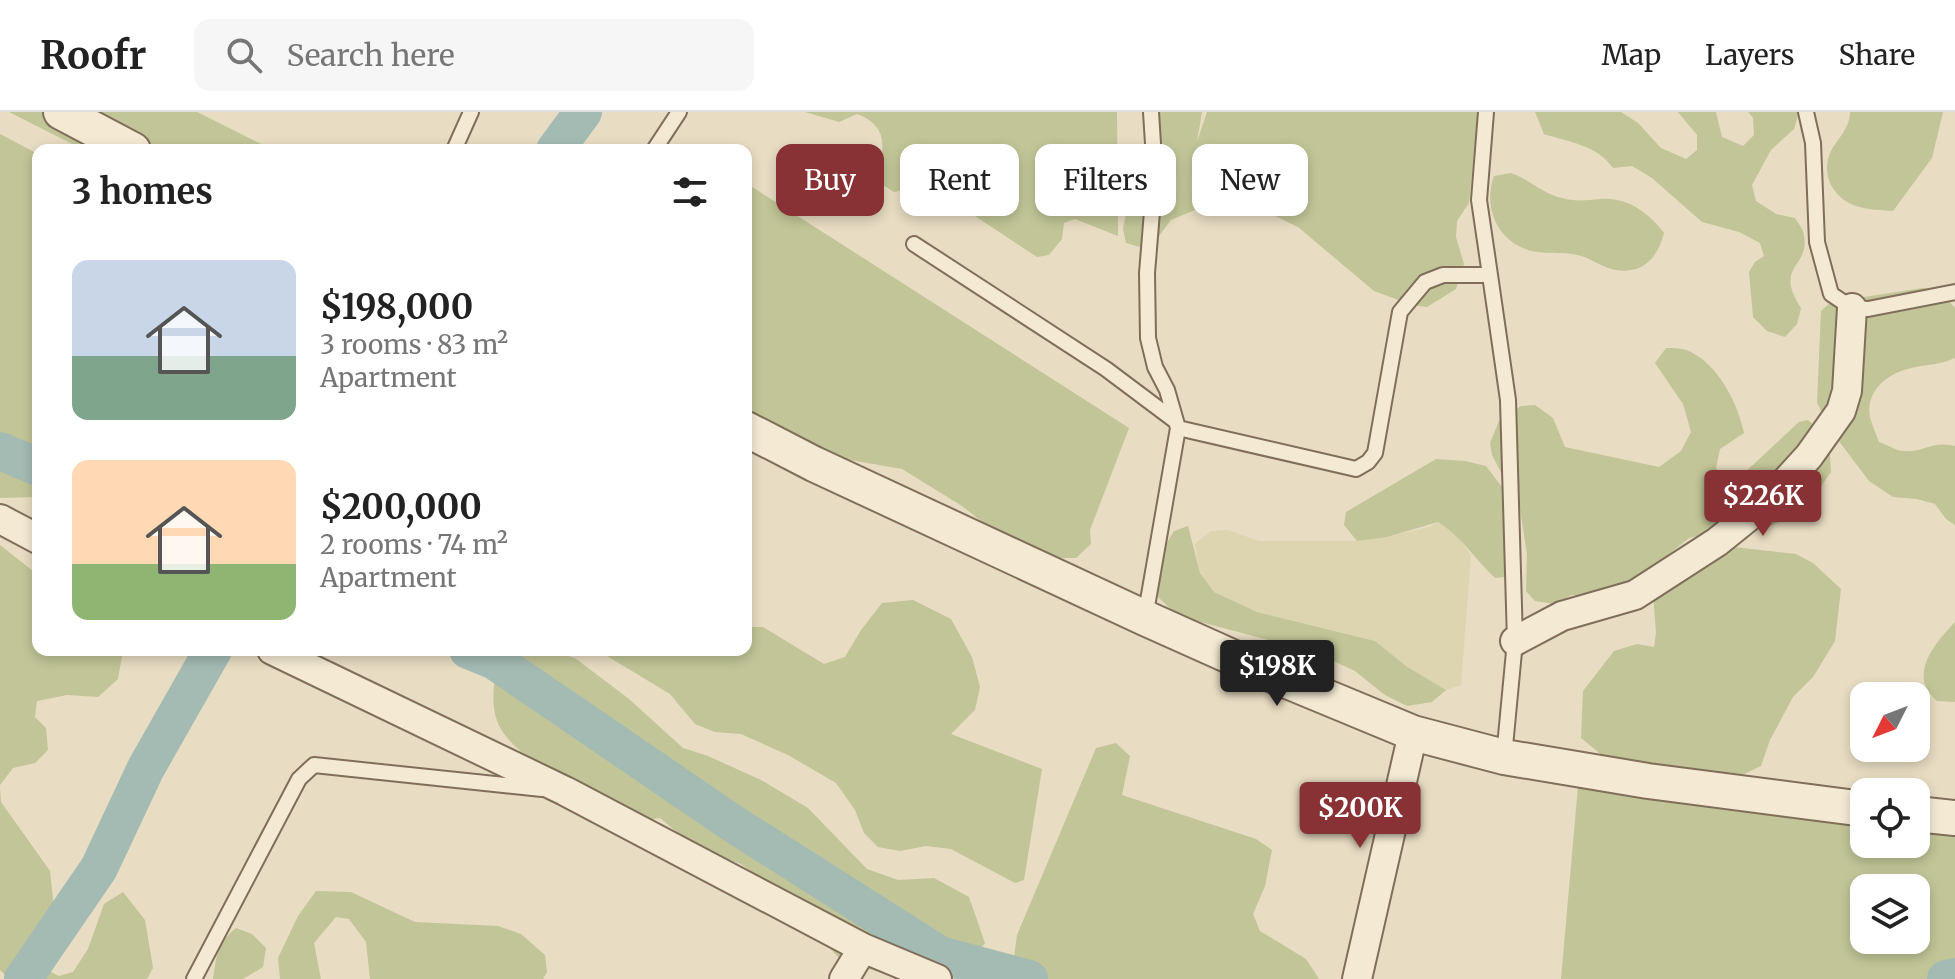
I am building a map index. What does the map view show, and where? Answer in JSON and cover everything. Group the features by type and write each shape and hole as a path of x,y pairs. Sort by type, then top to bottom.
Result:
{"street":[{"path":"61,112 122,144"},
{"path":"1515,641 1562,616 1635,595 1717,542 1768,501 1809,456 1841,411 1847,391 1852,308"},
{"path":"752,432 1145,618 1413,733 1504,757 1648,781 1850,807"},
{"path":"0,519 32,536"},
{"path":"284,656 565,791 863,948 937,979"},
{"path":"1357,979 1413,733"},
{"path":"1930,815 1955,818"},
{"path":"844,979 863,948"}],"lane":[{"path":"457,144 471,112"},
{"path":"658,144 679,112"},
{"path":"1145,618 1176,424 1148,338 1147,273 1155,175 1151,112"},
{"path":"1486,112 1479,200 1508,400 1515,641 1504,757"},
{"path":"1806,112 1813,143 1817,242 1831,294 1852,308 1868,309 1955,292"},
{"path":"914,244 1106,369 1176,424 1356,469 1375,453 1400,312 1425,282 1443,275 1490,275"},
{"path":"194,979 299,779 314,765 565,791"}],"shaded area":[{"path":"1438,522 1454,531 1471,555 1461,685 1446,690 1406,666 1375,641 1257,612 1214,592 1200,573 1195,544 1211,531 1228,530 1259,541 1357,541 1387,537"}],"green space":[{"path":"9,112 197,112 261,144 72,144"},
{"path":"805,112 1117,112 1117,144 1035,144 1035,216 1118,216 1118,236 1075,219 1064,223 1062,239 1049,255 1037,257 975,216 1019,216 1019,144 900,144 900,191 894,192 884,186 884,144 874,124 857,114 839,122"},
{"path":"1155,112 1202,112 1197,142 1207,112 1478,112 1469,203 1457,221 1456,237 1464,264 1456,289 1427,307 1412,305 1374,291 1298,227 1275,216 1308,216 1308,144 1192,144 1192,211 1171,220 1153,244 1143,248 1126,243 1123,229 1126,216 1176,216 1176,144 1152,144"},
{"path":"1535,112 1621,112 1638,123 1661,148 1686,159 1697,150 1697,135 1678,112 1716,112 1722,137 1743,146 1754,135 1753,118 1748,112 1799,112 1794,129 1771,150 1752,185 1756,201 1776,214 1795,218 1803,231 1802,255 1790,283 1801,308 1797,324 1785,337 1767,331 1753,317 1749,272 1755,262 1764,256 1760,243 1739,232 1702,222 1652,178 1632,166 1613,168 1591,149 1544,134"},
{"path":"1850,112 1943,112 1932,158 1893,211 1856,206 1841,197 1831,184 1828,160 1846,128"},
{"path":"0,134 32,151 32,497 0,498"},
{"path":"1511,173 1562,198 1610,199 1636,207 1664,233 1657,251 1639,268 1622,271 1581,256 1528,250 1517,245 1500,230 1491,210 1490,198 1494,176"},
{"path":"752,187 776,202 776,216 798,216 1129,428 1090,530 1091,544 1076,558 1059,558 1003,538 962,506 902,469 833,457 775,424 752,415"},
{"path":"1923,288 1940,291 1955,308 1955,358 1894,374 1875,391 1869,408 1870,417 1879,442 1898,450 1955,446 1955,525 1935,504 1893,497 1869,481 1832,432 1817,403 1821,311 1831,302"},
{"path":"1666,348 1685,350 1701,358 1718,376 1732,398 1744,433 1720,449 1716,468 1723,478 1741,476 1799,422 1808,420 1829,439 1831,472 1807,506 1771,526 1727,530 1689,538 1665,557 1643,584 1593,595 1572,595 1554,604 1535,601 1526,591 1527,554 1520,509 1492,455 1490,443 1499,421 1521,406 1535,405 1553,418 1565,447 1659,467 1681,451 1691,432 1683,404 1655,363"},
{"path":"1436,459 1486,466 1511,499 1506,577 1495,578 1461,541 1438,522 1387,537 1357,541 1344,525 1346,512"},
{"path":"1188,526 1200,573 1214,592 1257,612 1375,641 1406,666 1446,690 1432,702 1407,706 1385,695 1355,671 1314,652 1178,616 1158,597 1153,566 1174,531"},
{"path":"0,545 32,570 32,656 122,656 118,679 98,697 67,695 37,701 35,717 46,728 48,750 35,763 13,768 0,785"},
{"path":"1725,546 1796,554 1813,563 1841,589 1835,641 1813,677 1793,697 1770,740 1761,766 1740,776 1603,756 1581,738 1583,691 1614,651 1637,644 1654,647 1653,593"},
{"path":"913,600 951,619 972,657 980,687 975,710 951,734 1042,769 1024,880 1015,883 951,849 926,846 900,851 878,847 864,833 855,810 836,783 788,755 741,734 715,732 695,724 670,694 607,656 752,656 752,627 763,627 824,664 845,657 882,603"},
{"path":"1955,622 1955,702 1937,701 1930,693 1930,682 1925,682 1927,659"},
{"path":"523,656 575,658 629,699 683,748 761,780 808,808 867,869 898,880 934,878 969,897 985,943 958,976 900,979 841,960 825,943 817,911 791,893 766,882 741,864 696,848 660,818 639,821 559,778 520,751 497,721 493,699 495,677"},
{"path":"1116,743 1130,756 1122,795 1256,839 1272,850 1265,886 1253,914 1260,931 1306,959 1319,979 1011,979 1017,935 1096,748"},
{"path":"1578,786 1850,814 1850,858 1930,858 1930,823 1955,826 1955,979 1561,979"},
{"path":"0,787 1,802 50,871 54,908 36,943 43,968 59,976 73,972 88,949 104,904 123,892 145,920 153,968 147,979 9,979 0,970"},
{"path":"316,891 351,892 415,922 498,926 521,934 545,955 547,972 543,979 370,979 366,942 349,919 336,917 314,943 321,979 280,979 278,958 298,916"},
{"path":"236,928 252,934 266,948 263,967 243,979 213,979 221,945"}],"waterway":[{"path":"559,144 583,112"},
{"path":"0,451 32,464"},
{"path":"23,979 99,868 146,768 210,656"},
{"path":"483,656 495,661 735,825 940,955 1029,979"},
{"path":"1946,979 1955,977"}]}
